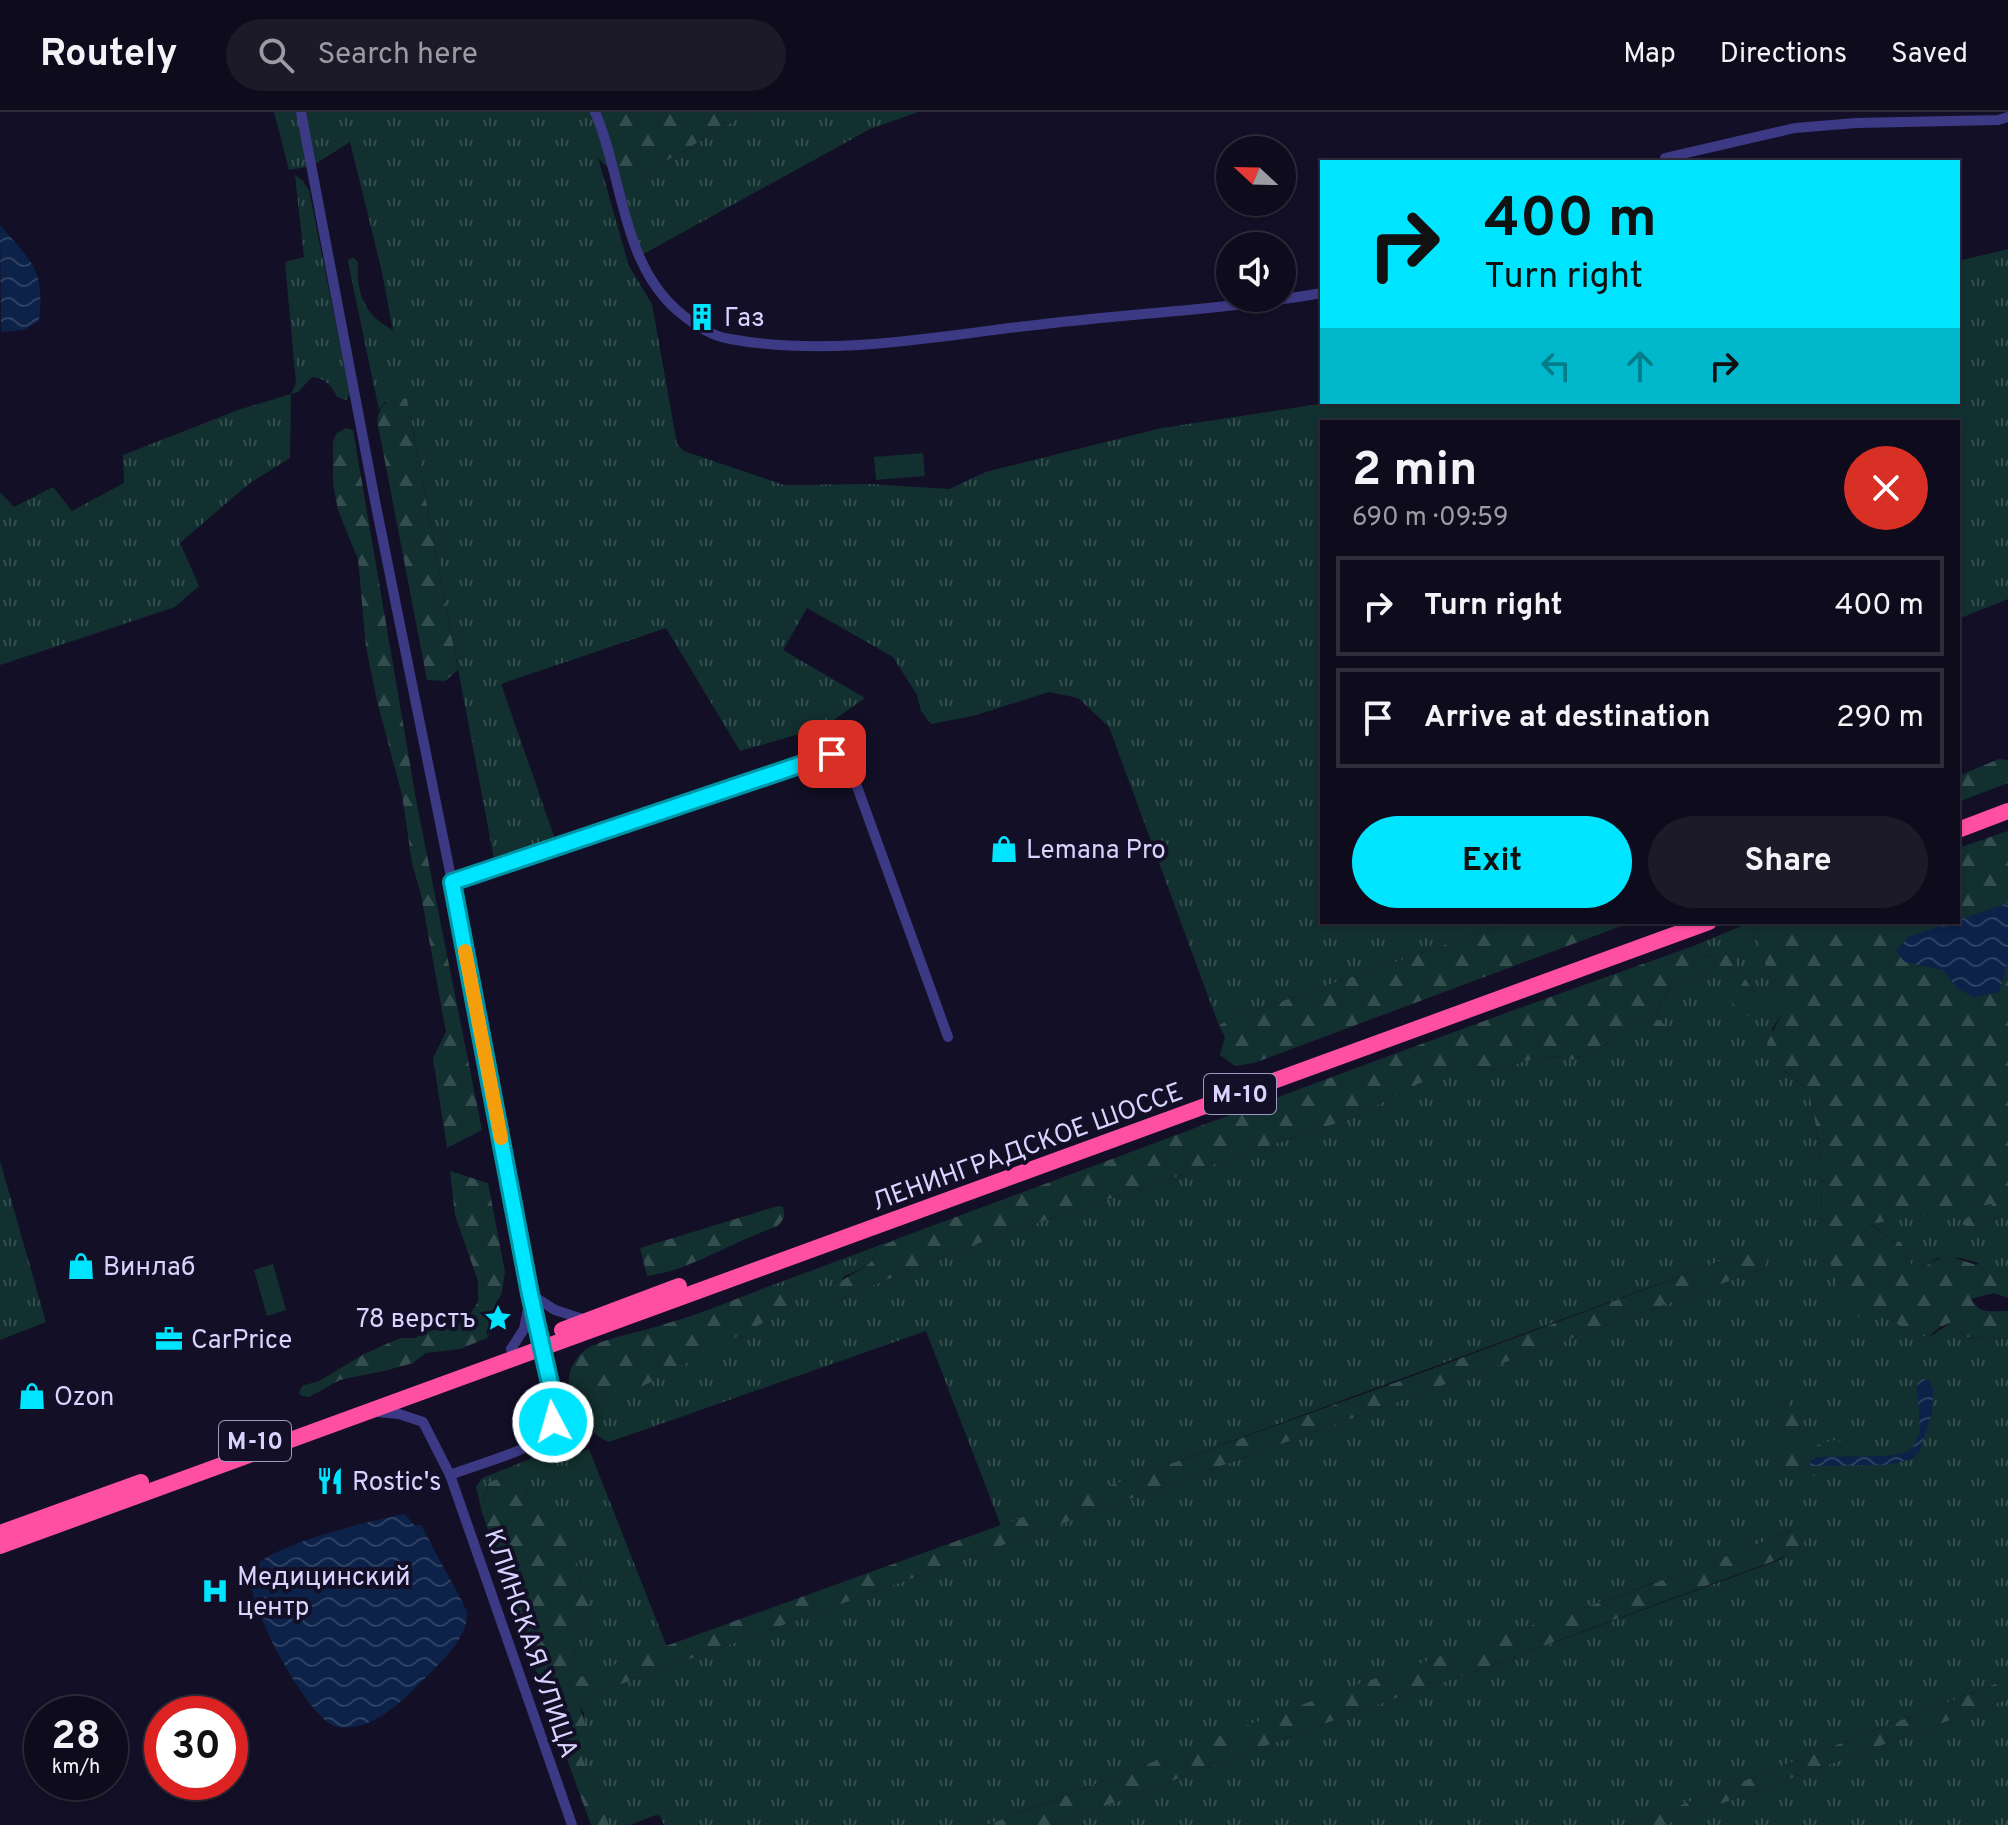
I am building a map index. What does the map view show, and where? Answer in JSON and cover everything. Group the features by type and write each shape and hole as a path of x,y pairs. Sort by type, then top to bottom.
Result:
{"highway":[{"path":"1960,818 2008,800"},
{"path":"1960,829 2008,811"},
{"name":"ЛЕНИНГРАДСКОЕ ШОССЕ","path":"540,1344 587,1320 1674,924"},
{"name":"ЛЕНИНГРАДСКОЕ ШОССЕ","path":"540,1344 1703,924"},
{"name":"М-10","path":"0,1533 511,1349 540,1344"},
{"name":"М-10","path":"0,1546 369,1411 540,1344"}],"street":[{"path":"301,112 530,1294 555,1406 553,1422 546,1435 450,1475"},
{"path":"595,112 621,191 628,227 657,289 676,310 698,326 729,339 805,346 919,339 1320,293"},
{"path":"1666,160 1795,128 1856,123 1998,120 2008,117"},
{"path":"452,882 832,754 847,759 948,1037"},
{"path":"530,1294 555,1310 587,1320"},
{"path":"511,1349 527,1321 530,1294"},
{"name":"КЛИНСКАЯ УЛИЦА","path":"369,1411 399,1414 423,1422 450,1475 572,1825"}],"green space":[{"path":"274,112 595,112 639,177 749,112 918,112 870,129 640,256 614,173 598,158 629,266 652,304 677,444 684,451 784,485 870,484 949,489 986,472 1162,428 1320,404 1960,404 1960,261 2008,249 2008,599 1960,618 1960,420 1320,420 1320,924 1505,924 1227,1020 1219,1026 1109,727 1078,698 1049,692 973,716 931,724 893,657 807,608 783,650 865,698 824,727 740,751 666,628 501,684 555,839 494,859 407,399 385,402 379,410 350,272 348,260 353,257 358,262 364,302 375,317 393,330 350,142 312,166 289,170"},
{"path":"595,112 749,112 639,177 626,179 614,173"},
{"path":"295,175 309,190 350,394 346,400 337,397 328,383 312,377 298,392 291,394 296,383 285,262 304,257"},
{"path":"291,394 290,458 250,483 180,543 199,586 175,607 0,665 0,492 14,507 53,487 72,511 124,483 123,455 238,410"},
{"path":"401,397 407,399 458,670 445,681 427,680 377,420 384,404"},
{"path":"346,428 353,430 417,805 482,1130 447,1148 433,1058 446,1032 421,895 412,863 402,795 366,647 358,559 338,510 333,484 333,441 337,433"},
{"path":"923,453 925,476 876,480 874,457"},
{"path":"1999,759 2008,760 2008,783 1960,801 1960,775"},
{"path":"2008,831 2008,1213 1976,1228 1963,1225 1963,1220 1978,1211 1992,1209 1992,1204 1870,1224 1891,1240 1901,1242 1912,1266 1923,1268 1944,1257 1977,1265 1986,1255 1996,1268 2008,1272 2008,1298 1994,1293 1971,1299 1982,1310 2008,1311 2008,1339 1967,1337 1952,1322 1928,1337 1910,1334 1888,1317 1859,1317 1843,1302 1821,1234 1822,1170 1813,1107 1806,1088 1772,1061 1767,1043 1782,1014 1757,940 1761,924 1960,924 1960,847"},
{"path":"1505,924 1627,924 1254,1063 1235,1066 1220,1055 1225,1037 1219,1026 1227,1020"},
{"path":"1746,924 1761,924 1757,940 1782,1014 1772,1029 1784,1071 1806,1088 1813,1107 1822,1170 1821,1234 1859,1317 1888,1317 1910,1334 1929,1337 1952,1322 1967,1337 2008,1339 2008,1679 1629,1825 1054,1825 1364,1709 1782,1559 1787,1551 1790,1531 1716,1561 1379,1677 987,1825 664,1825 660,1816 656,1815 630,1825 609,1825 576,1742 584,1714 580,1707 581,1700 588,1696 1762,1269 1767,1262 1740,1254 1001,1526 926,1331 609,1442 592,1430 573,1402 589,1408 607,1405 798,1295 791,1287 770,1286 899,1238 878,1248 865,1266 844,1276 836,1300 992,1238 1352,1118 1447,1072 1475,1067 1498,1069 1528,1060 1560,1056 1572,1060 1606,1045 1617,1027 1657,1020 1660,1006 1670,989 1715,969 1756,996 1731,956 1704,956 1700,950 1691,947"},
{"path":"1691,947 1700,950 1704,956 1731,956 1756,996 1756,1011 1748,1016 1737,1008 1727,993 1723,975 1715,969 1670,989 1660,1005 1657,1019 1665,1025 1664,1035 1654,1038 1647,1032 1646,1024 1634,1022 1617,1027 1606,1045 1572,1060 1559,1056 1528,1060 1498,1069 1475,1067 1447,1073 1418,1084 1352,1118 992,1238 836,1300 833,1290 839,1283 865,1267 878,1248 899,1238"},
{"path":"0,1161 46,1322 0,1340"},
{"path":"450,1171 488,1183 505,1272 502,1292 494,1310 495,1323 487,1338 460,1349 426,1353 413,1363 340,1380 309,1397 302,1396 299,1393 302,1386 319,1381 364,1354 400,1338 415,1338 426,1331 452,1328 467,1319 478,1302 478,1281 455,1215"},
{"path":"1992,1204 1992,1209 1976,1228 2008,1213 2008,1272 1961,1258 1937,1258 1923,1268 1912,1266 1901,1242 1891,1240 1870,1223"},
{"path":"783,1207 784,1216 776,1227 696,1262 647,1276 640,1248"},
{"path":"1752,1252 1765,1257 1767,1262 1762,1269 588,1696 581,1700 580,1707 587,1732 580,1735 576,1742 609,1825 591,1825 549,1710 555,1693 569,1681"},
{"path":"273,1264 286,1310 267,1316 254,1270"},
{"path":"770,1286 791,1287 798,1295 791,1308 607,1405 589,1408 573,1402 569,1388 570,1372 588,1348 692,1316"},
{"path":"1782,1394 1791,1398 1788,1405 1804,1412 1802,1442 1806,1449 1833,1440 1841,1441 1841,1448 1834,1452 1829,1473 1791,1480 1784,1476 1776,1435 1776,1414"},
{"path":"558,1448 570,1456 589,1449 667,1647 569,1681 550,1698 549,1710 529,1650 537,1660 558,1669 573,1663 579,1629 590,1609 576,1557 548,1521 536,1512 525,1487 508,1476 488,1482 482,1512 476,1487 482,1478"},
{"path":"508,1476 520,1480 538,1512 558,1523 569,1537 590,1609 579,1629 573,1663 558,1669 537,1660 529,1650 482,1512 488,1482"},
{"path":"1790,1531 1805,1532 1804,1545 1787,1551 1782,1558 1470,1673 1364,1709 1054,1825 987,1825 1379,1677 1637,1589"},
{"path":"2008,1679 2008,1699 1663,1825 1629,1825"},
{"path":"2008,1699 2008,1825 1663,1825"}],"water":[{"path":"0,225 28,258 38,277 39,321 24,330 1,332"},
{"path":"2008,903 2008,961 1999,992 1973,997 1957,988 1943,970 1904,962 1896,951 1908,937 1946,924 1960,924 1960,919"},
{"path":"1922,1379 1929,1380 1933,1389 1932,1413 1920,1450 1912,1459 1889,1465 1810,1466 1810,1461 1817,1457 1888,1456 1912,1448 1920,1432 1917,1384"},
{"path":"405,1514 414,1525 421,1525 467,1611 467,1620 460,1638 441,1662 386,1713 361,1725 335,1726 309,1702 278,1654 256,1603 251,1583 252,1570 261,1561 298,1543"}],"slow traffic":[{"path":"465,951 501,1138"}],"place":[{"name":"Газ","path":"702,317"},
{"name":"Lemana Pro","path":"1004,849"},
{"name":"Винлаб","path":"81,1266"},
{"name":"78 верстъ","path":"498,1318"},
{"name":"CarPrice","path":"169,1339"},
{"name":"Ozon","path":"32,1396"},
{"name":"Rostic's","path":"330,1481"},
{"name":"Медицинский центр","path":"215,1591"}],"route":[{"path":"553,1422 555,1406 530,1294 452,882 832,754"}]}
